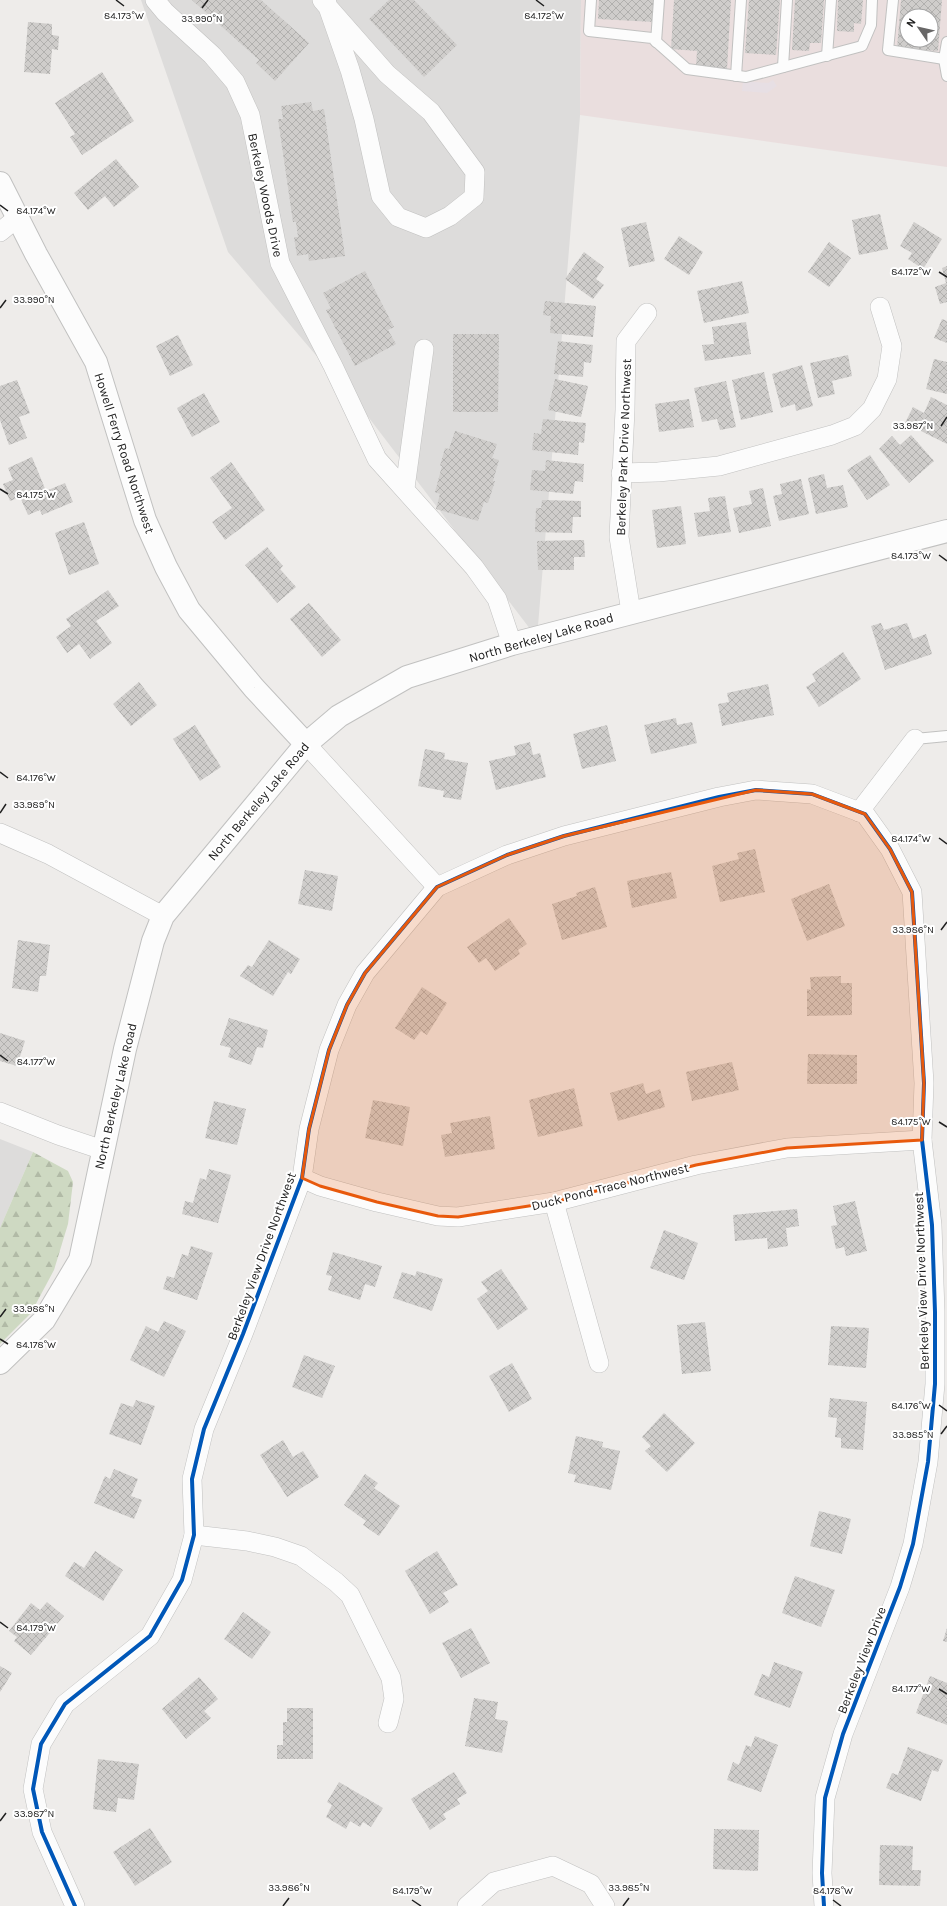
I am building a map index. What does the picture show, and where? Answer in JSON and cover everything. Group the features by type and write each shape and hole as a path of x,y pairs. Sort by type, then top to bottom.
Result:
{"street":[{"name":"Berkeley Woods Drive","path":"155,0 165,12 212,55 235,82 250,115 280,263 333,366 377,459 405,488 474,567 497,599 512,644"},
{"path":"326,2 387,74 431,112 475,172 474,197 450,216 426,228 398,217 381,196 364,119 350,70 326,2"},
{"name":"Howell Ferry Road Northwest","path":"0,183 17,218 96,362 145,520 166,567 189,610 254,688 306,744"},
{"path":"0,232 17,218"},
{"path":"621,473 658,472 718,466 832,435 855,426 872,409 887,379 892,346 880,307"},
{"name":"Berkeley Park Drive Northwest","path":"630,612 618,537 625,410 626,341 647,313"},
{"path":"405,488 424,349"},
{"name":"North Berkeley Lake Road","path":"0,1363 44,1320 80,1260 103,1150 139,995 153,941 163,916 306,744 339,716 407,677 512,644 630,612 947,531"},
{"path":"859,812 916,739"},
{"path":"306,744 437,887"},
{"name":"Berkeley View Drive Northwest","path":"194,1535 192,1479 204,1429 243,1334 302,1178 309,1128 327,1057 347,1005 365,973 437,887 507,855 564,836 719,797 749,791 756,790 812,794 865,814 890,849 912,892 924,1083 922,1140 932,1225 935,1384 928,1462 913,1544 900,1587"},
{"path":"0,833 48,854 163,916"},
{"path":"0,1112 58,1135 103,1150"},
{"name":"Duck Pond Trace Northwest","path":"302,1178 320,1186 438,1216 458,1217 554,1202 696,1165 787,1148 922,1140"},
{"path":"554,1202 599,1364"},
{"path":"75,1906 42,1832 34,1789 40,1744 65,1704 150,1636 182,1580 194,1535 275,1546 301,1556 341,1586 350,1595 390,1678 394,1698 388,1723"},
{"name":"Berkeley View Drive","path":"824,1906 822,1873 824,1798 843,1734 900,1587"},
{"path":"467,1906 494,1882 553,1866 591,1884 605,1906"}],"lane":[{"path":"592,0 589,31 652,38 687,68 746,77 862,46 871,25 872,0"},
{"path":"656,42 659,0"},
{"path":"736,76 741,0"},
{"path":"783,68 788,0"},
{"path":"827,56 831,0"},
{"path":"893,0 888,50 944,59"},
{"path":"947,42 944,59 947,76"},
{"path":"916,739 947,736"}],"highlighted area":[{"path":"756,790 812,794 865,814 890,849 912,892 924,1083 922,1140 787,1148 696,1165 554,1202 458,1217 438,1216 377,1202 320,1186 302,1178 309,1129 329,1050 347,1005 365,973 437,887 507,855 564,836"}],"shaded area":[{"path":"141,0 581,0 580,116 537,638 366,414 228,252"},
{"path":"581,0 947,0 947,167 580,115"},
{"path":"773,80 777,86 767,93 742,91 743,81 768,83"},
{"path":"0,1139 33,1152 0,1228"}],"green space":[{"path":"33,1152 68,1171 73,1182 68,1224 54,1270 31,1313 0,1344 0,1228"}],"building":[{"path":"192,0 261,0 309,43 275,81 256,63 259,60"},
{"path":"389,0 414,0 457,45 424,77 369,19"},
{"path":"599,0 655,0 654,22 598,19"},
{"path":"674,0 731,0 727,69 696,67 697,51 671,49"},
{"path":"749,0 780,0 776,55 745,53"},
{"path":"795,0 824,0 821,43 810,43 809,51 792,50"},
{"path":"838,0 863,0 861,24 854,23 854,32 837,31"},
{"path":"901,0 942,0 939,38 939,8 900,8"},
{"path":"28,22 52,24 52,35 59,36 58,50 52,49 50,74 24,72"},
{"path":"899,24 899,48 938,48 938,51 897,48"},
{"path":"102,72 134,121 82,155 70,137 75,134 55,103"},
{"path":"311,102 313,111 324,109 345,256 309,261 308,254 297,256 294,237 298,237 296,222 293,222 278,119 283,119 281,106"},
{"path":"116,159 139,187 114,207 105,196 88,210 74,193"},
{"path":"880,214 888,249 859,255 852,220"},
{"path":"646,222 655,261 629,267 621,228"},
{"path":"914,222 942,239 923,269 908,259 912,253 900,246"},
{"path":"679,236 703,252 689,275 664,259"},
{"path":"829,242 851,258 829,287 808,272"},
{"path":"584,252 604,267 596,279 604,285 593,299 565,279"},
{"path":"947,266 947,302 940,304 935,287 946,283 942,268"},
{"path":"365,271 394,327 388,330 396,344 355,366 326,310 331,308 323,293"},
{"path":"742,281 749,313 704,323 697,291"},
{"path":"545,301 596,306 593,337 550,333 551,316 543,315"},
{"path":"942,319 947,321 947,343 934,338"},
{"path":"746,322 751,354 705,361 702,345 714,344 712,327"},
{"path":"453,334 499,334 498,412 453,412"},
{"path":"178,335 193,365 170,376 156,346"},
{"path":"558,341 593,345 591,363 584,362 583,377 554,374"},
{"path":"848,355 852,376 832,381 835,394 818,398 810,363"},
{"path":"934,359 947,362 947,394 926,389"},
{"path":"802,365 813,406 796,411 795,404 781,408 772,374"},
{"path":"764,372 773,412 741,420 732,380"},
{"path":"555,379 588,386 581,417 548,410"},
{"path":"17,380 30,413 19,417 27,438 9,445 0,420 0,386"},
{"path":"726,381 736,427 720,430 717,419 702,422 694,388"},
{"path":"204,393 220,422 192,437 177,408"},
{"path":"931,397 947,405 947,444 905,423 913,407 924,413"},
{"path":"689,399 694,427 659,432 655,404"},
{"path":"543,419 586,423 584,443 579,442 578,455 532,450 534,433 541,434"},
{"path":"455,431 497,444 492,458 499,460 493,481 495,481 488,503 484,502 478,521 436,509 440,494 435,492 442,466 440,466 445,448 449,449"},
{"path":"911,435 934,461 909,483 879,449 892,436 900,445"},
{"path":"870,455 890,485 867,500 847,470"},
{"path":"32,457 46,491 65,483 73,502 42,515 40,510 28,515 20,497 10,501 3,484 13,480 8,468"},
{"path":"546,460 584,464 583,482 575,481 573,494 530,490 532,470 545,471"},
{"path":"231,462 265,510 225,540 212,522 232,508 210,478"},
{"path":"824,474 827,488 843,485 848,507 816,514 808,478"},
{"path":"801,479 809,514 779,521 773,496 782,494 780,484"},
{"path":"763,488 771,526 739,533 733,508 752,504 749,491"},
{"path":"725,496 731,532 698,537 694,513 710,511 708,498"},
{"path":"542,500 581,501 581,517 573,517 572,533 535,532 536,508 541,508"},
{"path":"681,506 686,544 657,548 652,510"},
{"path":"84,522 99,564 69,575 55,533"},
{"path":"584,540 585,557 574,557 574,570 538,570 537,541"},
{"path":"267,547 283,566 280,569 296,587 277,603 245,565"},
{"path":"108,590 119,606 96,621 112,643 90,659 79,644 67,653 56,637 71,626 66,619"},
{"path":"309,603 341,640 322,657 290,619"},
{"path":"881,623 884,630 907,623 913,639 926,634 932,654 885,670 871,626"},
{"path":"843,652 861,679 819,707 806,687 816,681 812,674"},
{"path":"139,682 157,705 131,726 113,704"},
{"path":"768,684 774,715 722,726 718,704 729,702 727,693"},
{"path":"676,718 677,725 692,722 697,743 651,754 644,725"},
{"path":"195,725 221,767 200,781 173,739"},
{"path":"607,725 616,761 582,769 573,734"},
{"path":"530,742 533,755 540,753 546,777 496,790 489,761 516,755 514,746"},
{"path":"425,749 445,753 444,759 468,763 461,800 443,797 444,791 418,786"},
{"path":"755,849 765,892 720,902 712,866 739,859 737,853"},
{"path":"305,870 338,876 332,911 298,904"},
{"path":"671,872 677,898 632,908 627,881"},
{"path":"829,884 845,926 807,941 791,899"},
{"path":"595,887 607,927 562,940 552,904 577,896 576,893"},
{"path":"509,918 527,944 518,950 520,954 495,971 486,958 479,963 467,947"},
{"path":"18,940 50,945 46,976 40,976 38,992 12,988"},
{"path":"269,940 300,959 291,974 288,972 273,996 240,976 248,965 252,967"},
{"path":"841,976 841,983 852,983 852,1015 807,1016 807,989 811,990 810,977"},
{"path":"422,987 447,1003 427,1035 421,1031 414,1040 395,1028"},
{"path":"229,1018 268,1030 263,1048 257,1047 251,1065 228,1057 231,1048 220,1045"},
{"path":"0,1033 25,1041 17,1066 0,1061"},
{"path":"808,1054 857,1055 857,1084 807,1084"},
{"path":"732,1062 739,1090 692,1101 686,1072"},
{"path":"643,1083 646,1094 660,1089 665,1107 618,1121 610,1093"},
{"path":"574,1088 583,1126 538,1137 529,1100"},
{"path":"373,1100 410,1107 403,1146 365,1138"},
{"path":"214,1101 246,1109 237,1145 205,1138"},
{"path":"490,1116 495,1149 445,1157 441,1135 452,1133 450,1123"},
{"path":"209,1169 231,1175 218,1223 182,1214 185,1201 193,1203 200,1178 206,1180"},
{"path":"855,1201 867,1251 846,1256 844,1247 836,1249 831,1226 837,1225 833,1206"},
{"path":"797,1209 799,1226 786,1228 788,1246 768,1249 767,1238 735,1241 733,1215"},
{"path":"664,1230 698,1243 684,1280 650,1268"},
{"path":"191,1246 213,1253 197,1300 163,1289 167,1276 174,1278 182,1254 188,1256"},
{"path":"333,1252 382,1266 375,1287 365,1284 360,1300 328,1290 332,1276 326,1275"},
{"path":"501,1269 528,1309 498,1330 477,1299 488,1291 481,1282"},
{"path":"417,1271 443,1279 432,1311 393,1298 402,1272 415,1276"},
{"path":"164,1321 186,1331 164,1377 130,1360 146,1326 158,1332"},
{"path":"705,1322 711,1371 682,1374 677,1325"},
{"path":"831,1326 869,1328 866,1368 828,1365"},
{"path":"304,1355 335,1366 322,1398 292,1387"},
{"path":"512,1363 532,1399 509,1412 489,1376"},
{"path":"830,1398 867,1402 863,1450 841,1448 841,1438 835,1437 837,1418 828,1417"},
{"path":"136,1400 155,1406 141,1445 109,1434 121,1403 133,1407"},
{"path":"664,1413 695,1443 667,1472 645,1451 651,1446 642,1437"},
{"path":"576,1436 603,1442 602,1447 620,1451 611,1490 574,1482 576,1475 568,1473"},
{"path":"283,1440 293,1457 303,1451 319,1477 287,1497 260,1455"},
{"path":"114,1469 138,1479 131,1496 142,1500 134,1519 94,1503 105,1476 110,1479"},
{"path":"365,1474 378,1483 374,1488 400,1506 379,1536 363,1525 366,1521 344,1505"},
{"path":"819,1511 851,1519 842,1554 810,1546"},
{"path":"95,1551 123,1570 103,1601 65,1576 74,1562 84,1568"},
{"path":"437,1551 458,1585 443,1593 449,1602 430,1614 405,1571"},
{"path":"795,1576 835,1590 821,1627 782,1613"},
{"path":"47,1602 64,1616 31,1655 14,1641 17,1637 9,1631 31,1603 40,1610"},
{"path":"243,1612 271,1632 252,1659 224,1639"},
{"path":"471,1628 490,1663 461,1678 442,1643"},
{"path":"947,1628 947,1642 943,1641"},
{"path":"774,1662 803,1672 790,1708 754,1695 762,1674 769,1677"},
{"path":"0,1666 12,1673 0,1692"},
{"path":"930,1676 947,1683 947,1725 916,1713"},
{"path":"199,1677 218,1699 204,1711 211,1718 186,1739 162,1709"},
{"path":"474,1698 498,1702 495,1719 508,1721 502,1753 465,1746"},
{"path":"287,1708 313,1708 313,1759 277,1759 277,1745 283,1745 283,1722 287,1722"},
{"path":"755,1736 778,1745 761,1792 727,1780 733,1762 739,1765 746,1745 751,1747"},
{"path":"908,1747 943,1760 938,1772 932,1770 921,1801 886,1788 892,1773 898,1775"},
{"path":"98,1759 139,1764 134,1800 118,1798 116,1812 93,1809"},
{"path":"454,1772 467,1793 457,1799 460,1804 443,1814 446,1819 430,1830 411,1799"},
{"path":"339,1782 383,1808 371,1827 363,1822 360,1827 350,1821 346,1829 326,1817 332,1805 327,1802"},
{"path":"150,1828 172,1862 135,1886 113,1852"},
{"path":"714,1829 759,1830 758,1871 713,1869"},
{"path":"880,1845 913,1846 912,1870 921,1870 920,1886 879,1885"}],"cycle path":[{"path":"75,1906 42,1832 33,1789 41,1744 65,1704 150,1636 182,1580 194,1535 192,1479 204,1429 243,1334 302,1178 309,1129 329,1050 347,1005 365,973 437,887 507,855 564,836 719,797 756,790 812,794 865,814 890,849 912,892 924,1083 922,1140 932,1225 935,1312 935,1384 928,1462 913,1544 900,1587 843,1734 825,1798 822,1873 824,1906"}]}
